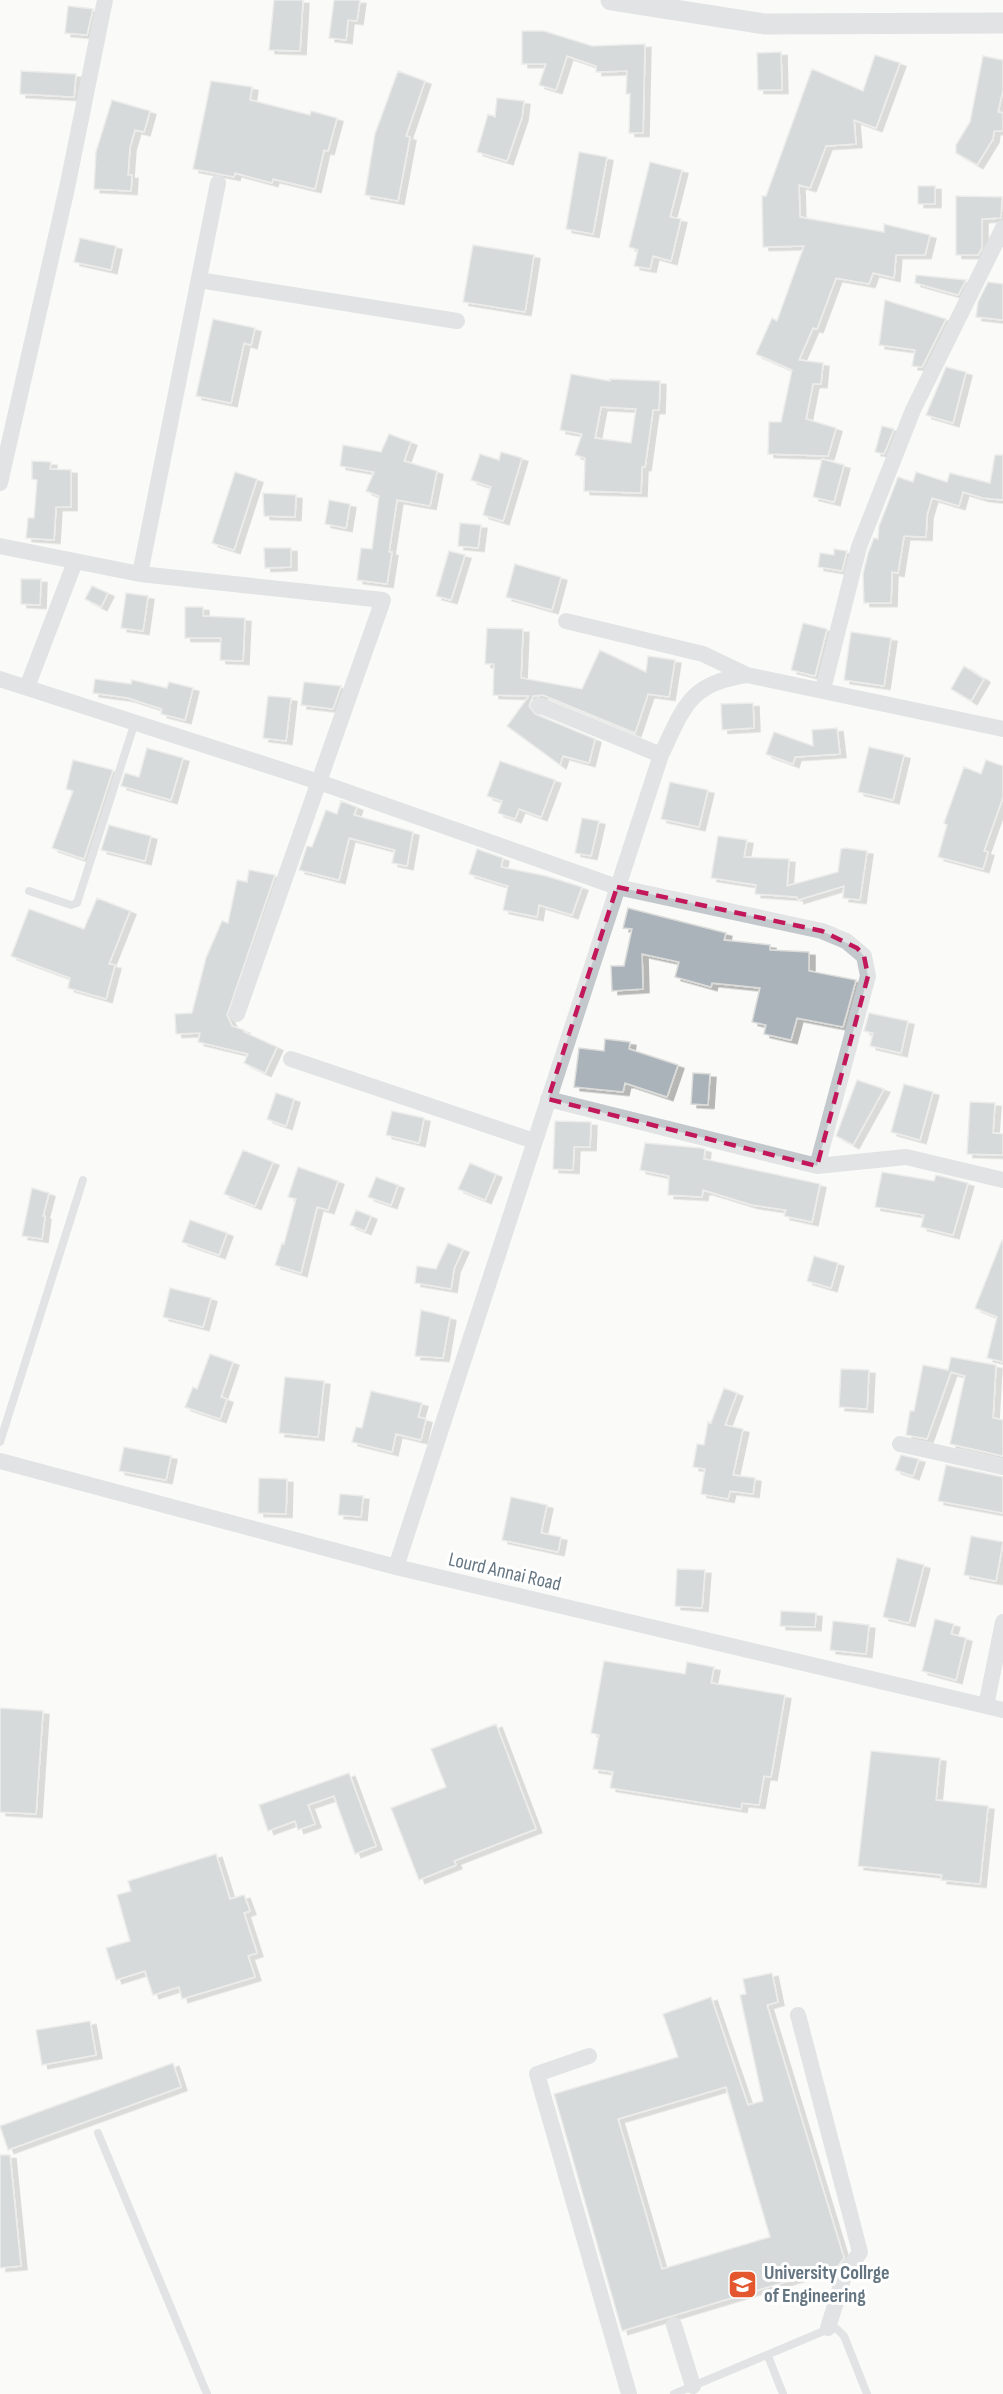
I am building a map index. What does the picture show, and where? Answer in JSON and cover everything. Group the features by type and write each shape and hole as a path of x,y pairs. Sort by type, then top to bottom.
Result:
{"street":[{"path":"0,483 67,188 105,0"},
{"path":"611,0 764,24 1003,23"},
{"path":"140,573 218,183"},
{"path":"823,689 859,547 913,410 1003,228"},
{"path":"200,280 457,321"},
{"path":"0,546 140,573 383,600 237,1014"},
{"path":"27,687 75,562"},
{"path":"566,621 703,654 747,675 823,689 1003,729"},
{"path":"396,1567 661,755 686,704 705,688 725,678 747,675"},
{"path":"0,679 320,782 617,887 822,931 846,941 864,956 868,976 817,1166"},
{"path":"539,705 661,755"},
{"path":"291,1059 534,1141"},
{"path":"548,1099 817,1166 906,1157 1003,1180"},
{"path":"900,1444 1003,1467"},
{"name":"Lourd Annai Road","path":"0,1461 396,1567 1003,1710"},
{"path":"986,1706 1003,1622"},
{"path":"798,2015 860,2252 844,2276 828,2328"},
{"path":"589,2056 537,2074 629,2394"},
{"path":"674,2325 693,2386"}],"lane":[{"path":"29,891 71,905 77,903 135,722"},
{"path":"0,1442 83,1180"},
{"path":"99,2133 207,2394"},
{"path":"674,2394 768,2356 828,2328 837,2329 844,2336 867,2394"},
{"path":"768,2356 783,2394"}],"highlighted area":[{"path":"617,887 822,931 857,948 864,956 868,976 817,1166 548,1099"}],"building":[{"path":"274,0 303,0 300,51 269,50"},
{"path":"334,0 360,0 357,21 348,20 346,40 329,38"},
{"path":"68,6 93,9 87,35 65,33"},
{"path":"522,31 544,31 592,46 645,44 643,133 629,133 630,94 626,94 627,71 596,72 596,66 567,56 556,90 539,85 546,64 522,64"},
{"path":"781,52 782,90 758,90 757,53"},
{"path":"875,55 900,63 876,128 854,120 856,144 826,146 810,188 799,185 800,217 884,232 884,224 930,235 925,255 896,255 894,278 873,273 869,284 836,278 817,329 813,328 799,360 823,363 821,384 813,384 806,419 836,428 828,456 768,454 769,422 781,422 792,370 756,354 772,318 777,321 804,246 763,247 762,196 766,196 812,69 863,91"},
{"path":"983,56 1003,60 1003,90 998,112 1003,113 1003,131 994,131 993,139 977,165 956,153 956,145 970,122"},
{"path":"21,71 76,74 74,97 20,94"},
{"path":"398,71 425,81 406,136 410,137 398,201 365,195 375,134"},
{"path":"211,81 252,87 250,100 310,115 311,111 337,118 328,151 324,150 315,189 273,179 272,183 235,173 234,177 193,169"},
{"path":"497,98 524,101 522,117 507,161 477,152 488,114 495,117"},
{"path":"112,100 150,111 144,132 135,130 130,147 128,175 132,175 131,191 94,189 96,152"},
{"path":"579,152 607,157 593,234 566,229"},
{"path":"650,162 682,170 670,217 681,219 671,261 653,256 650,269 634,266 638,250 629,247"},
{"path":"918,186 935,186 935,204 918,204"},
{"path":"956,196 1002,197 1001,218 982,219 982,248 978,255 956,255"},
{"path":"80,238 116,246 111,270 74,262"},
{"path":"473,245 534,255 525,312 463,302"},
{"path":"916,275 966,280 958,295 915,283"},
{"path":"988,282 1003,284 1003,320 976,317 978,302"},
{"path":"885,300 946,319 922,367 912,366 915,350 879,345"},
{"path":"213,319 255,328 251,345 244,343 231,403 196,396"},
{"path":"946,367 966,372 953,423 926,415"},
{"path":"571,374 610,381 610,379 660,381 659,410 653,410 645,467 642,467 641,493 584,491 585,458 575,455 582,434 560,430","holes":["601,407 636,409 631,443 595,438"]},
{"path":"882,426 894,429 884,454 875,452"},
{"path":"389,434 411,442 404,461 437,471 430,506 397,500 387,584 357,580 361,548 372,549 379,496 366,491 374,472 340,466 343,445 381,452"},
{"path":"501,452 522,458 503,521 483,515 491,487 471,480 480,454 499,460"},
{"path":"995,455 1003,455 1003,500 983,498 963,492 959,506 932,498 927,515 926,537 904,536 898,573 892,572 891,603 864,603 863,574 868,553 874,538 878,539 879,526 898,477 913,482 916,472 947,482 950,473 990,483"},
{"path":"822,459 844,465 834,502 813,497"},
{"path":"32,461 51,462 50,469 71,470 71,507 56,507 54,540 26,538 28,518 34,518 37,480 32,479"},
{"path":"235,472 257,479 234,550 212,543"},
{"path":"263,493 296,495 295,517 264,516"},
{"path":"329,500 350,504 346,528 325,524"},
{"path":"460,523 481,525 478,548 458,546"},
{"path":"264,548 291,548 291,567 265,568"},
{"path":"834,549 847,551 842,571 818,567 820,553 834,555"},
{"path":"449,551 465,555 451,600 436,596"},
{"path":"515,564 561,577 552,610 506,597"},
{"path":"21,579 41,579 40,605 21,604"},
{"path":"92,586 108,593 101,607 85,599"},
{"path":"126,593 148,596 143,631 121,628"},
{"path":"185,607 203,607 203,616 245,618 243,661 220,660 221,638 185,638"},
{"path":"803,623 827,629 815,676 791,670"},
{"path":"487,628 523,629 521,678 582,689 600,650 646,672 648,656 675,660 669,697 648,694 635,733 543,695 533,696 529,706 535,714 595,739 589,763 563,756 560,765 507,726 529,696 493,695 494,664 485,664"},
{"path":"851,632 891,638 884,686 844,680"},
{"path":"964,666 984,679 971,701 951,689"},
{"path":"95,679 131,684 132,680 167,688 169,682 193,688 185,720 161,714 162,709 128,698 93,693"},
{"path":"304,682 341,686 333,709 301,705"},
{"path":"268,696 291,698 286,741 263,738"},
{"path":"753,703 754,728 722,730 721,704"},
{"path":"837,728 840,754 795,757 793,764 766,754 774,732 813,746 812,730"},
{"path":"869,747 904,755 893,800 858,792"},
{"path":"147,748 183,758 171,800 121,786 125,773 139,777"},
{"path":"73,760 113,770 84,859 52,848 73,791 66,789"},
{"path":"986,760 1003,766 1003,797 984,851 988,852 983,869 938,857 947,825 944,823 964,767 981,774"},
{"path":"500,761 555,780 541,817 519,809 515,819 498,813 502,801 487,796"},
{"path":"670,782 708,790 699,827 661,819"},
{"path":"341,801 357,807 354,815 413,832 407,866 392,863 395,850 349,838 339,880 299,870 307,846 312,847 326,810 337,814"},
{"path":"582,818 599,821 591,856 575,853"},
{"path":"109,825 151,836 145,861 101,850"},
{"path":"718,836 747,840 744,857 789,859 787,886 838,872 841,849 867,851 860,900 843,898 844,886 798,900 797,897 755,894 756,885 711,878"},
{"path":"477,849 503,858 501,867 546,876 582,887 572,915 539,905 537,917 503,910 508,886 469,874"},
{"path":"249,870 275,875 227,1015 232,1026 277,1047 265,1073 244,1063 248,1054 198,1042 200,1033 176,1034 175,1014 192,1013 206,958 222,921 228,923 237,880 247,882"},
{"path":"97,898 130,911 109,964 115,965 106,999 68,988 70,978 11,956 29,909 84,929"},
{"path":"628,908 726,933 724,940 770,945 770,950 809,952 809,971 856,980 843,1027 797,1018 791,1040 764,1034 766,1025 752,1022 760,988 712,983 711,987 675,977 679,962 642,954 643,989 612,991 611,966 624,966 632,929 623,928"},
{"path":"869,1013 908,1021 901,1053 870,1046 873,1033 864,1031"},
{"path":"605,1039 630,1042 629,1049 678,1065 667,1097 625,1083 623,1092 574,1087 579,1048 604,1051"},
{"path":"693,1073 710,1074 708,1105 691,1104"},
{"path":"857,1080 884,1089 853,1145 836,1136"},
{"path":"904,1084 933,1092 920,1140 891,1132"},
{"path":"276,1093 294,1099 286,1126 267,1119"},
{"path":"970,1102 995,1103 993,1133 1003,1134 1003,1155 967,1154"},
{"path":"392,1111 424,1118 419,1143 386,1135"},
{"path":"555,1121 591,1122 590,1147 574,1147 573,1170 553,1169"},
{"path":"645,1143 701,1148 705,1149 704,1159 820,1184 812,1222 784,1216 786,1210 752,1205 703,1190 702,1197 668,1195 669,1176 640,1170"},
{"path":"243,1150 273,1162 255,1206 224,1194"},
{"path":"470,1163 496,1174 485,1200 458,1189"},
{"path":"298,1167 338,1181 328,1210 317,1207 301,1273 275,1265 282,1243 284,1244 296,1199 288,1197"},
{"path":"882,1172 934,1181 936,1175 968,1183 953,1235 921,1227 924,1215 875,1207"},
{"path":"376,1177 398,1185 391,1205 368,1197"},
{"path":"32,1188 49,1193 43,1216 45,1216 42,1239 22,1236"},
{"path":"356,1210 371,1216 365,1231 350,1225"},
{"path":"190,1220 227,1233 219,1255 182,1242"},
{"path":"1002,1240 1003,1362 987,1358 997,1317 975,1308"},
{"path":"448,1243 463,1249 454,1269 451,1289 415,1283 417,1266 436,1269"},
{"path":"814,1256 838,1263 831,1288 807,1281"},
{"path":"170,1288 211,1298 203,1327 163,1317"},
{"path":"421,1310 450,1317 443,1358 415,1356"},
{"path":"210,1354 233,1362 221,1397 227,1399 220,1419 185,1407 193,1387 197,1389"},
{"path":"951,1357 996,1365 993,1418 1003,1420 1003,1456 950,1444 965,1376 951,1372 927,1439 906,1435 910,1411 914,1411 923,1365 948,1370"},
{"path":"841,1369 869,1370 867,1409 839,1407"},
{"path":"285,1377 324,1381 318,1437 279,1433"},
{"path":"724,1388 737,1393 725,1425 743,1429 733,1475 755,1478 753,1494 730,1491 728,1499 701,1494 705,1469 693,1467 697,1444 704,1445 708,1422 711,1423"},
{"path":"371,1391 422,1403 418,1417 426,1419 421,1440 396,1434 392,1452 352,1442 356,1427 362,1428"},
{"path":"124,1447 171,1456 166,1480 119,1471"},
{"path":"901,1455 919,1459 913,1476 895,1470"},
{"path":"946,1465 1003,1477 1003,1513 938,1501"},
{"path":"259,1478 287,1479 286,1514 258,1513"},
{"path":"340,1494 363,1496 361,1517 338,1515"},
{"path":"511,1497 547,1505 541,1533 561,1537 558,1552 502,1540"},
{"path":"971,1536 1003,1542 996,1581 964,1575"},
{"path":"897,1558 924,1565 909,1623 883,1617"},
{"path":"677,1569 705,1570 702,1608 675,1606"},
{"path":"781,1611 816,1613 815,1627 780,1626"},
{"path":"935,1619 954,1624 951,1634 966,1638 956,1680 922,1671"},
{"path":"833,1621 869,1625 866,1654 830,1650"},
{"path":"604,1661 685,1674 687,1662 714,1667 711,1683 785,1695 771,1777 764,1776 759,1805 742,1803 741,1809 610,1788 613,1772 593,1769 599,1735 591,1733"},
{"path":"0,1708 43,1711 36,1814 0,1812"},
{"path":"496,1724 536,1829 454,1861 456,1865 419,1880 391,1808 446,1787 431,1749"},
{"path":"871,1751 940,1758 936,1800 988,1806 980,1884 941,1880 942,1875 858,1866"},
{"path":"349,1773 376,1846 355,1854 334,1796 308,1805 315,1824 298,1830 295,1821 268,1831 259,1805"},
{"path":"216,1854 230,1899 244,1895 250,1911 244,1913 257,1953 248,1956 255,1977 182,1999 179,1987 153,1995 145,1971 116,1980 106,1948 130,1941 117,1895 131,1891 128,1881"},
{"path":"772,1973 778,2002 767,2005 844,2258 838,2266 622,2331 554,2094 678,2057 663,2014 711,1997 748,2105 763,2101 740,1995 746,1994 743,1979","holes":["726,2087 770,2237 662,2269 618,2119"]},
{"path":"90,2021 96,2055 42,2065 36,2030"},
{"path":"173,2063 181,2087 8,2150 0,2126"},
{"path":"0,2155 10,2155 21,2266 0,2268"}],"place":[{"name":"University Collrge of Engineering","path":"743,2284"}]}
